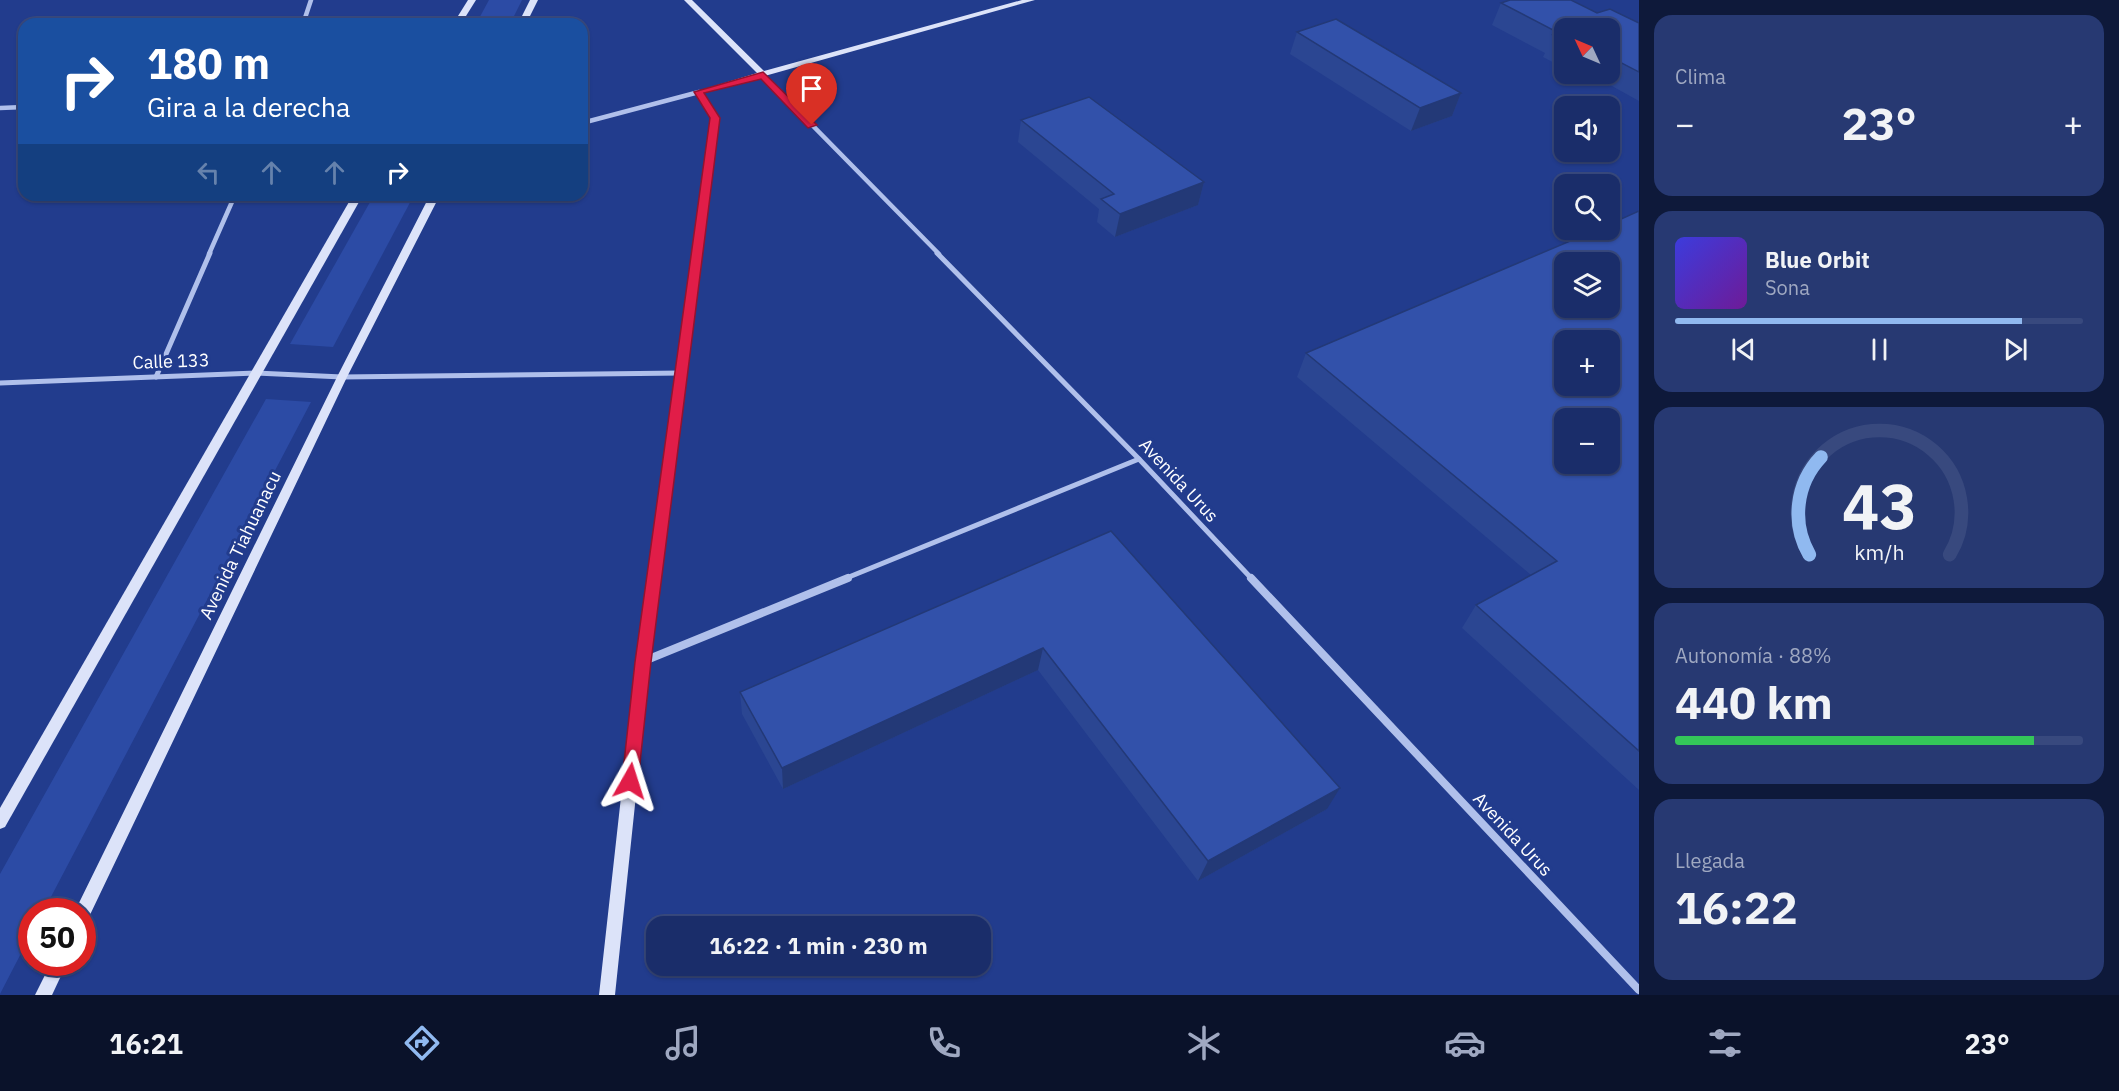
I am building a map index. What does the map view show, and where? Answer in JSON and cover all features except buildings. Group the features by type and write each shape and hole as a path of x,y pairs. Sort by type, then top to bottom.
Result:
{"main road":[{"path":"460,18 471,0"},
{"path":"525,18 534,0"},
{"name":"Avenida Urus","path":"688,0 763,75"},
{"path":"607,995 643,662 715,118 699,92 1030,0"},
{"path":"0,822 355,201"},
{"name":"Avenida Tiahuanacu","path":"90,898 342,377 432,201"},
{"path":"43,995 52,976"}],"street":[{"path":"305,18 311,0"},
{"name":"Avenida Urus","path":"763,75 1139,459 1639,990"},
{"path":"588,121 699,92"},
{"path":"0,108 18,107"},
{"path":"156,377 232,201"},
{"name":"Calle 133","path":"0,383 256,373 342,377 682,373"},
{"path":"643,662 1139,459"}],"shaded area":[{"path":"489,0 522,0 513,18 479,18"},
{"path":"371,201 411,201 333,347 290,344"},
{"path":"266,399 311,402 50,898 18,898 18,959 0,994 0,874"}],"route":[{"path":"630,781 643,662 715,118 699,92 763,75 812,125"}]}
